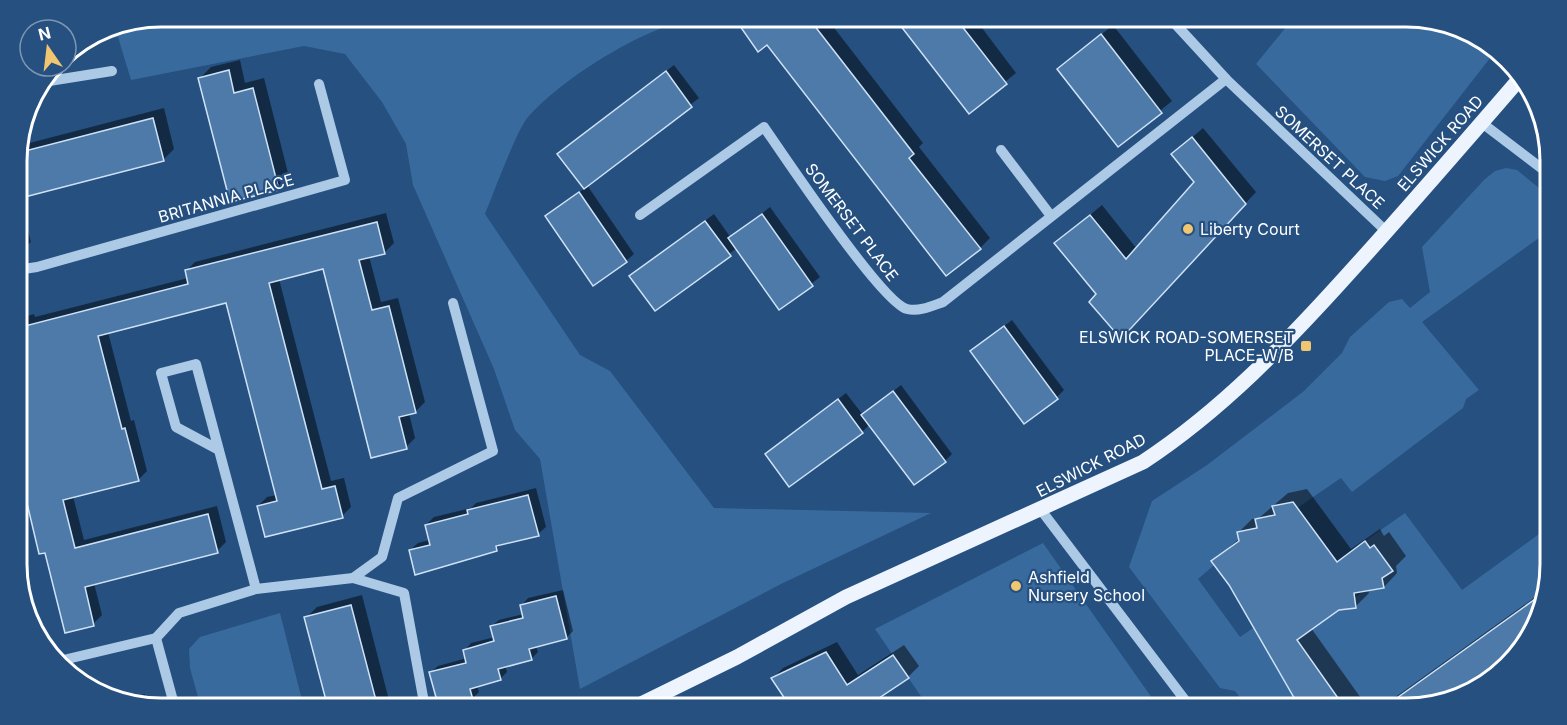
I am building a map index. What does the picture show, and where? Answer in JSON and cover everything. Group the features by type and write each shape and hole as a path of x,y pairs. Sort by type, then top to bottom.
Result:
{"main road":[{"name":"ELSWICK ROAD","path":"653,698 737,657 846,597 1143,462 1180,438 1241,386 1303,324 1387,232 1515,84"}],"street":[{"name":"SOMERSET PLACE","path":"1178,27 1226,79 1387,232"},
{"path":"55,80 112,71"},
{"name":"SOMERSET PLACE","path":"640,215 764,127 859,261 894,302 906,309 924,309 943,302 1226,79"},
{"name":"BRITANNIA PLACE","path":"27,268 345,180 319,84"},
{"path":"1482,123 1540,167"},
{"path":"1001,150 1051,216"},
{"path":"353,578 382,557 398,498 493,451 453,303"},
{"path":"219,450 176,427 161,373 196,364 219,450 256,589"},
{"path":"1041,510 1183,698"},
{"path":"67,660 156,638 179,613 256,589 353,578 404,593 422,698"},
{"path":"156,638 171,698"}],"shaded area":[{"path":"665,27 632,41 585,69 544,101 528,117 512,148 485,214 580,355 610,371 714,508 931,513 781,584 580,689 540,459 515,430 494,369 413,185 406,144 382,102 345,54 304,46 131,80 118,37 102,41 118,34 144,28"},
{"path":"1286,27 1415,27 1457,37 1490,58 1398,176 1385,181 1365,177 1256,64"},
{"path":"1506,168 1517,170 1540,189 1540,237 1422,322 1479,390 1466,399 1463,408 1352,492 1341,478 1297,508 1293,502 1273,506 1275,515 1255,519 1257,528 1198,579 1240,637 1253,628 1294,698 1240,698 1235,691 1220,688 1129,567 1152,501 1207,465 1304,391 1342,353 1350,337 1389,302 1402,299 1410,308 1430,292 1422,247 1495,171"},
{"path":"1405,513 1462,590 1540,533 1540,573 1535,599 1397,698 1338,698 1297,640 1339,610 1356,608 1354,598 1365,591 1384,588 1382,578 1393,570 1375,545 1370,548 1365,541"},
{"name":"Ashfield Nursery School","path":"1043,543 1152,698 922,698 875,629"},
{"path":"28,577 39,618 32,599"},
{"path":"280,613 301,698 198,698 190,668 189,649 200,637"}],"building":[{"path":"741,27 816,27 914,154 909,158 981,249 946,276 767,45 758,52"},
{"path":"902,27 963,27 1007,84 969,114"},
{"path":"1101,34 1162,113 1118,147 1057,69"},
{"path":"229,70 234,93 253,88 279,190 230,202 198,78"},
{"path":"666,71 692,107 584,189 557,154"},
{"path":"153,118 164,161 27,196 27,150"},
{"name":"Liberty Court","path":"1192,137 1246,204 1121,339 1089,302 1096,294 1054,243 1090,215 1126,259 1194,182 1171,154"},
{"path":"579,192 627,262 593,286 545,216"},
{"path":"762,214 813,286 779,310 728,238"},
{"path":"705,221 731,256 655,311 629,276"},
{"path":"377,222 385,254 359,260 372,310 389,306 416,413 399,417 407,449 371,458 323,269 269,283 322,489 335,486 343,518 265,537 257,506 277,501 226,303 98,336 122,429 125,428 139,481 63,500 75,548 208,514 218,553 85,587 94,626 65,633 45,553 39,554 27,503 27,325 188,284 185,270"},
{"path":"1004,326 1058,399 1024,424 970,351"},
{"path":"893,391 946,462 914,485 861,415"},
{"path":"838,399 863,433 789,487 765,454"},
{"path":"528,495 539,536 496,546 497,551 415,575 409,550 430,545 425,525 468,514 467,510"},
{"path":"1293,502 1337,562 1365,541 1370,548 1374,545 1393,571 1382,578 1384,588 1354,593 1356,608 1339,610 1297,640 1338,698 1294,698 1229,585 1211,561 1239,541 1237,532 1257,528 1255,519 1275,515 1272,506"},
{"path":"556,596 567,639 529,649 532,660 498,669 501,680 470,689 472,698 436,698 429,672 466,663 463,650 494,641 490,626 523,618 520,605"},
{"path":"1535,599 1522,631 1501,659 1487,670 1473,680 1449,691 1415,698 1397,698"},
{"path":"351,605 375,698 325,698 304,617"},
{"path":"826,652 847,685 893,655 909,678 879,698 784,698 771,678"}],"place":[{"name":"Liberty Court","path":"1188,229"},
{"name":"ELSWICK ROAD-SOMERSET PLACE-W/B","path":"1306,346"},
{"name":"Ashfield Nursery School","path":"1016,586"}]}
